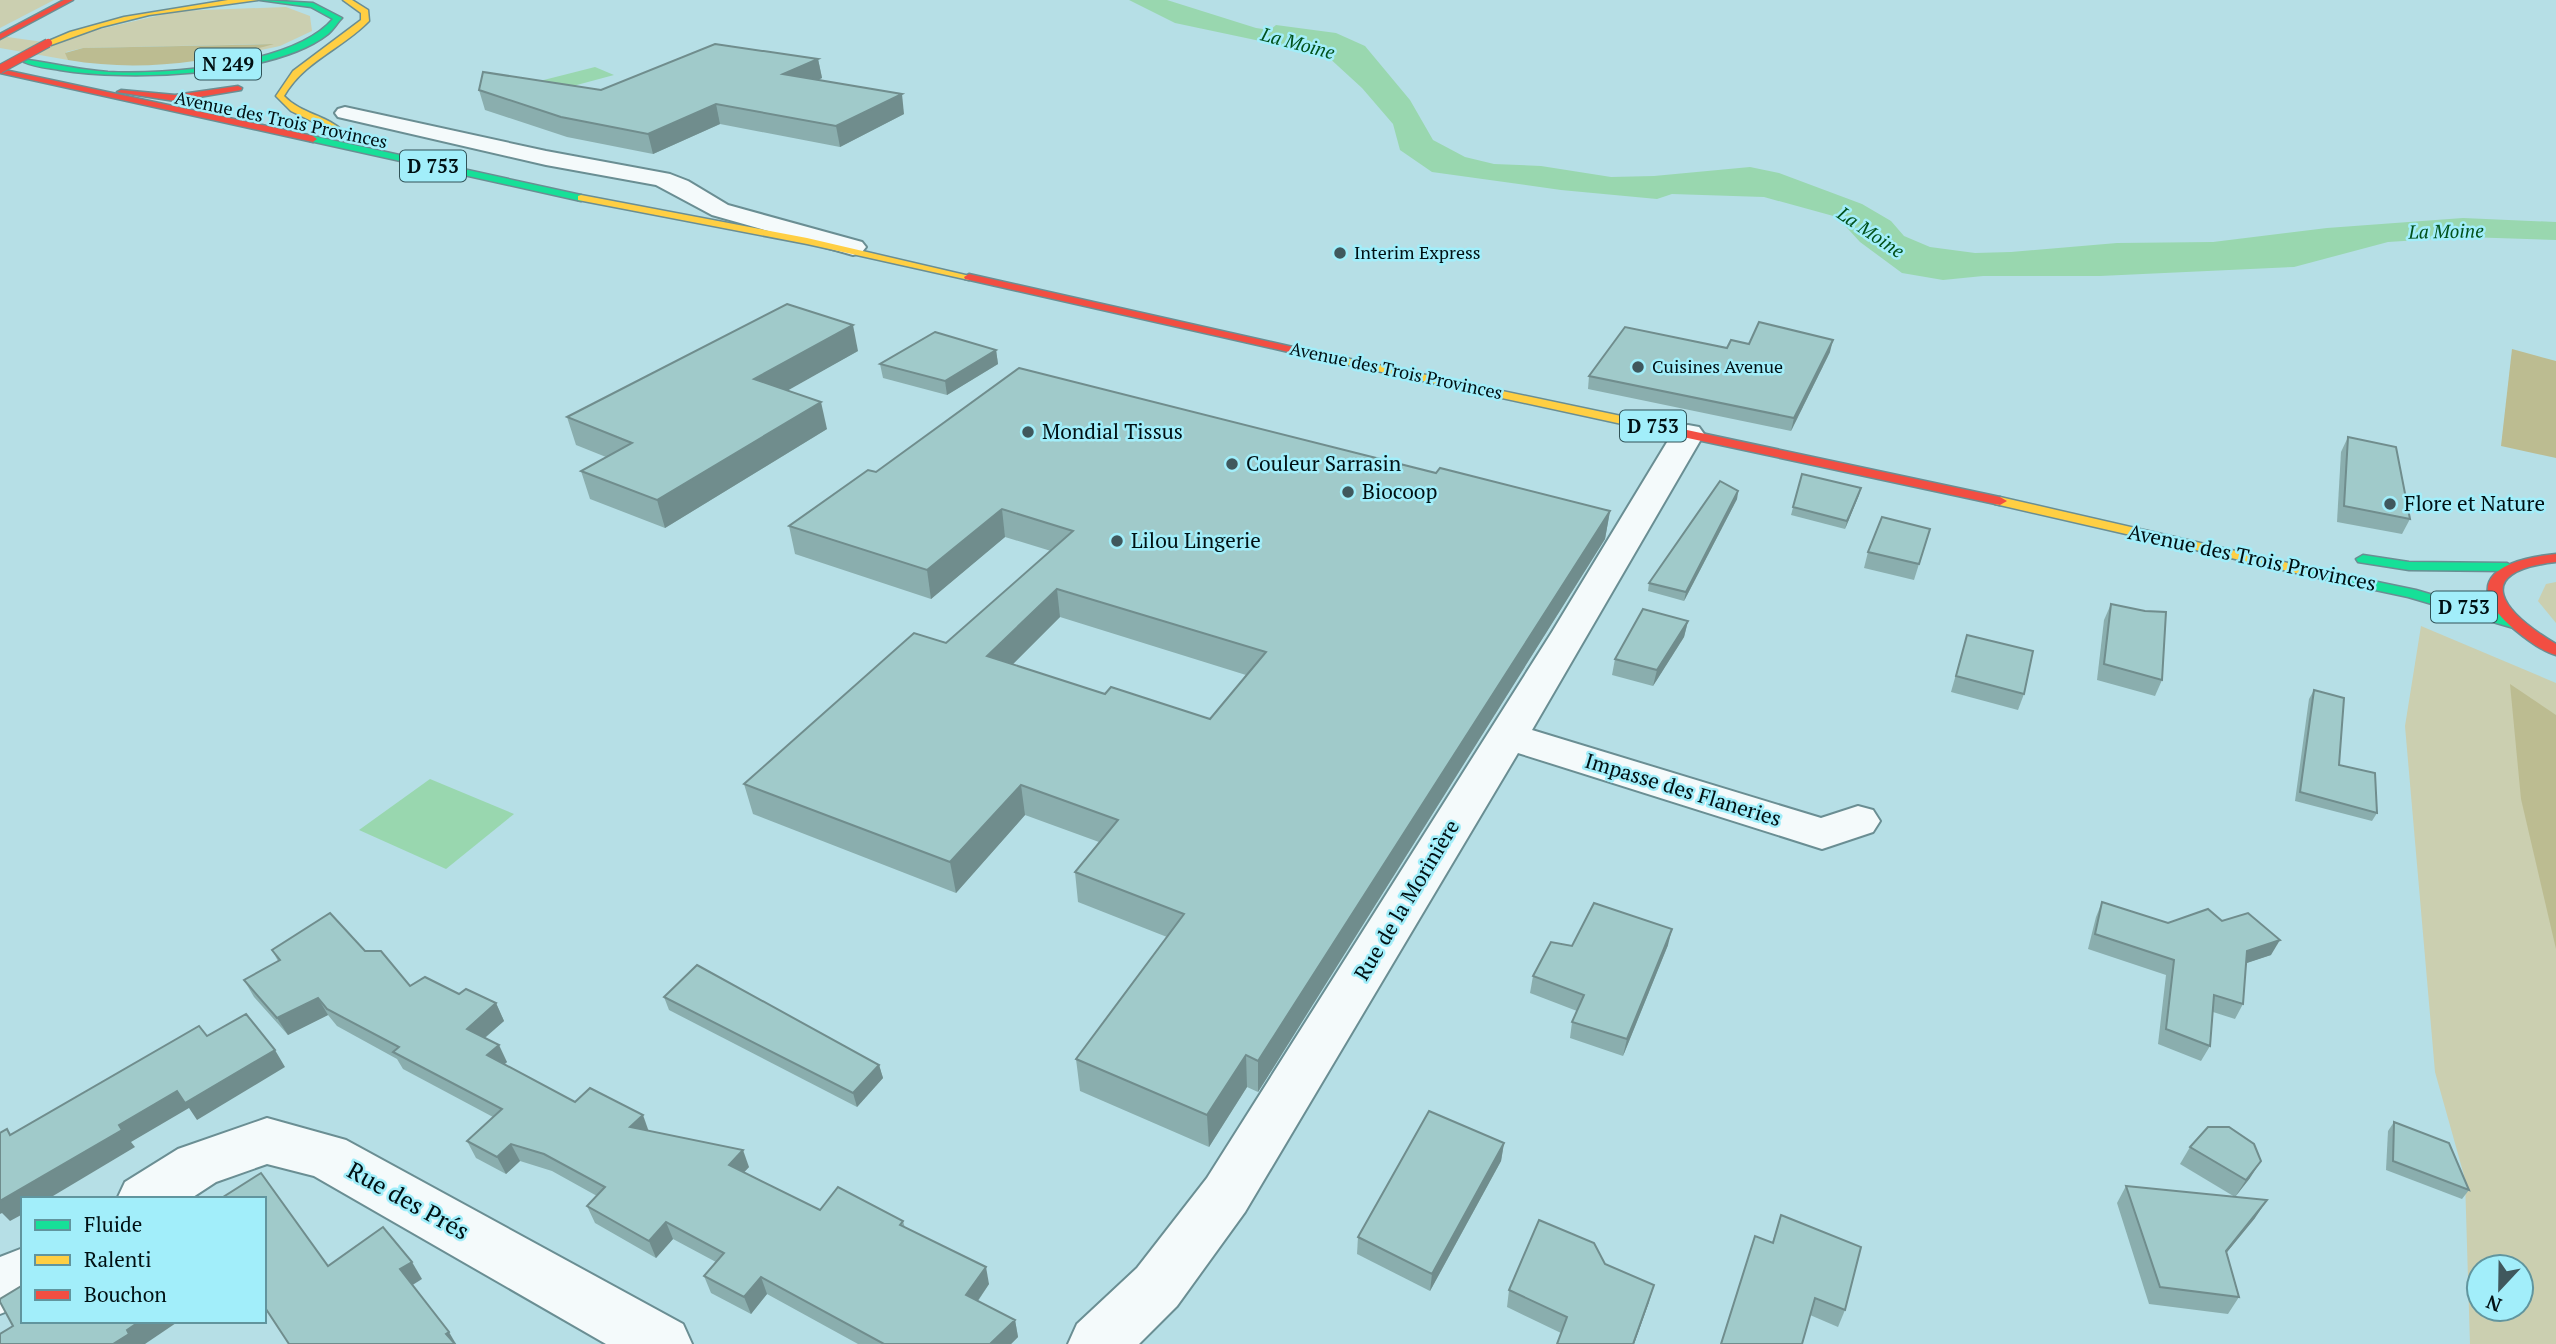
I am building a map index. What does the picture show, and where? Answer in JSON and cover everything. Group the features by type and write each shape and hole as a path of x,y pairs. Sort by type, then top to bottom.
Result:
{"main road":[{"path":"0,57 41,40 132,14 184,5 254,0"},
{"name":"N 249","path":"28,62 118,74 226,65 306,43 329,30 338,18 329,9 314,3 264,0"},
{"name":"N 249","path":"270,79 298,69 357,31 365,21 365,12 347,0"},
{"path":"0,70 41,40 74,6"},
{"path":"4,35 74,6"},
{"name":"Avenue des Trois Provinces","path":"0,57 176,98 342,122 807,241"},
{"name":"N 249","path":"298,69 282,86 280,96 285,106 294,113 335,127 342,122"},
{"name":"Avenue des Trois Provinces","path":"0,70 429,166 675,218 807,241 1292,349 1987,498 2293,569 2411,593 2476,610 2516,624"},
{"name":"N 249","path":"60,84 83,85 140,96 176,98 249,85"},
{"path":"429,166 499,175 628,202 652,200"},
{"name":"Avenue des Trois Provinces","path":"1987,498 2265,545"},
{"name":"Avenue des Trois Provinces","path":"2343,556 2409,566 2507,567 2530,560 2556,558"},
{"path":"2507,567 2496,577 2494,591 2501,607 2516,624 2556,650"}],"street":[{"path":"342,122 662,179 680,186 720,210 905,262"},
{"path":"652,200 680,186"},
{"name":"Rue de la Morinière","path":"1097,1344 1157,1287 1226,1195 1508,736 1688,434"},
{"name":"Impasse des Flaneries","path":"1508,736 1822,834 1858,821"},
{"name":"Rue des Prés","path":"147,1197 197,1165 267,1141 327,1156 662,1344"},
{"path":"0,1287 21,1274"}],"shaded area":[{"path":"0,0 54,0 0,28"},
{"path":"286,7 310,16 312,31 280,46 228,57 270,44 83,48 66,52 68,60 0,48 0,36 58,44 79,34 178,11"},
{"path":"274,44 172,64 94,64 68,60 65,53 83,48"},
{"path":"2512,349 2556,361 2556,458 2501,446"},
{"path":"2556,582 2556,623 2538,601 2546,584"},
{"path":"2421,626 2556,683 2556,1344 2470,1344 2469,1323 2535,1323 2535,1253 2467,1253 2465,1179 2435,1072 2405,726"},
{"path":"2510,684 2556,715 2556,949 2521,799"}],"water":[{"name":"La Moine","path":"1129,0 1167,0 1256,28 1270,30 1276,25 1336,33 1365,46 1410,100 1433,140 1465,157 1494,164 1541,166 1611,177 1750,167 1779,173 1862,204 1891,221 1904,236 1930,247 1975,253 2117,243 2213,242 2327,228 2463,218 2556,222 2556,240 2466,237 2388,242 2294,267 2100,276 1983,276 1943,280 1902,273 1860,242 1837,217 1764,197 1672,194 1657,199 1561,190 1432,172 1400,150 1393,124 1362,88 1326,55 1175,23"},
{"path":"595,67 614,75 547,93 528,84"},
{"path":"430,779 514,814 446,869 359,830"}],"building":[{"path":"715,44 818,59 783,74 902,94 836,126 716,104 648,134 561,117 479,90 483,72 601,90"},
{"path":"787,304 853,325 754,379 821,402 657,500 581,471 632,443 567,417"},
{"path":"1759,322 1833,340 1794,418 1589,376 1625,327 1727,348 1731,340 1749,344"},
{"path":"935,332 996,350 945,381 880,364"},
{"path":"1019,368 1436,473 1440,468 1610,511 1258,1061 1246,1055 1207,1115 1076,1059 1184,914 1075,872 1118,820 1021,785 950,862 744,784 914,633 946,643 1073,531 1002,509 927,570 789,526 868,470 876,472","holes":["1057,589 1266,652 1210,719 1111,687 1105,694 987,656"]},
{"path":"2348,437 2396,447 2410,519 2344,506"},
{"path":"1802,474 1861,488 1847,521 1793,507"},
{"path":"1720,481 1738,491 1686,592 1649,583"},
{"path":"1882,517 1930,529 1919,564 1868,552"},
{"path":"2111,604 2166,612 2162,680 2104,664"},
{"path":"1643,609 1688,621 1657,670 1615,659"},
{"path":"1967,635 2033,651 2024,694 1956,676"},
{"path":"2314,690 2344,698 2339,765 2375,773 2377,813 2300,792"},
{"path":"2102,902 2168,923 2208,909 2222,921 2248,913 2280,940 2247,951 2243,1004 2214,995 2210,1046 2166,1029 2174,960 2095,934"},
{"path":"1594,903 1672,929 1627,1039 1572,1022 1584,995 1533,976 1551,942 1572,946"},
{"path":"330,913 365,951 381,951 410,986 425,977 459,994 466,989 496,1003 467,1029 499,1045 487,1055 575,1102 590,1088 643,1115 630,1127 743,1150 729,1165 820,1210 838,1187 903,1221 900,1225 986,1267 966,1295 1015,1320 990,1344 884,1344 761,1277 744,1297 704,1276 724,1253 666,1222 649,1241 587,1206 605,1187 544,1154 511,1144 497,1157 467,1141 502,1109 393,1052 399,1047 327,1009 318,998 277,1018 244,980 280,960 272,950"},
{"path":"697,965 879,1065 853,1093 664,997"},
{"path":"246,1014 275,1050 185,1103 177,1091 119,1125 122,1130 0,1201 0,1133 7,1129 10,1135 199,1026 207,1036"},
{"path":"1429,1111 1504,1143 1432,1274 1358,1237"},
{"path":"2394,1122 2449,1143 2469,1190 2393,1161"},
{"path":"2208,1127 2229,1127 2254,1144 2261,1161 2246,1180 2190,1147"},
{"path":"261,1173 328,1266 383,1227 412,1262 400,1269 449,1332 446,1334 455,1344 289,1344 266,1309 266,1197 223,1197"},
{"path":"2126,1186 2267,1200 2226,1251 2239,1297 2160,1287"},
{"path":"1781,1215 1861,1247 1845,1310 1815,1298 1802,1344 1721,1344 1755,1236 1773,1243"},
{"path":"1539,1220 1594,1243 1605,1264 1654,1285 1633,1344 1557,1344 1567,1317 1509,1290"},
{"path":"21,1286 21,1323 137,1323 127,1330 129,1334 113,1344 0,1344 0,1334 13,1326 0,1299"}],"traffic: fast":[{"path":"28,62 108,74 159,73 220,67 279,54 303,45 325,32 338,18 313,5 264,0"},
{"path":"313,139 581,198"},
{"path":"2363,559 2409,566 2507,567"},
{"path":"2305,571 2411,593 2517,624"}],"traffic: slow":[{"path":"48,43 149,13 254,0"},
{"path":"340,132 325,122 294,109 280,96 296,73 365,21 365,12 347,0"},
{"path":"581,198 807,241 969,277"},
{"path":"1293,350 1645,425"},
{"path":"2000,501 2305,571"}],"traffic: jam":[{"path":"0,37 69,0"},
{"path":"0,69 48,43"},
{"path":"0,71 313,139"},
{"path":"121,92 175,98 238,88"},
{"path":"969,277 1293,350"},
{"path":"1645,425 2000,501"},
{"path":"2556,558 2509,568 2496,583 2495,594 2500,606 2510,617 2534,637 2556,650"}],"place":[{"name":"Interim Express","path":"1340,253"},
{"name":"Cuisines Avenue","path":"1638,367"},
{"name":"Mondial Tissus","path":"1028,432"},
{"name":"Couleur Sarrasin","path":"1232,464"},
{"name":"Biocoop","path":"1348,492"},
{"name":"Flore et Nature","path":"2390,504"},
{"name":"Lilou Lingerie","path":"1117,541"}]}
